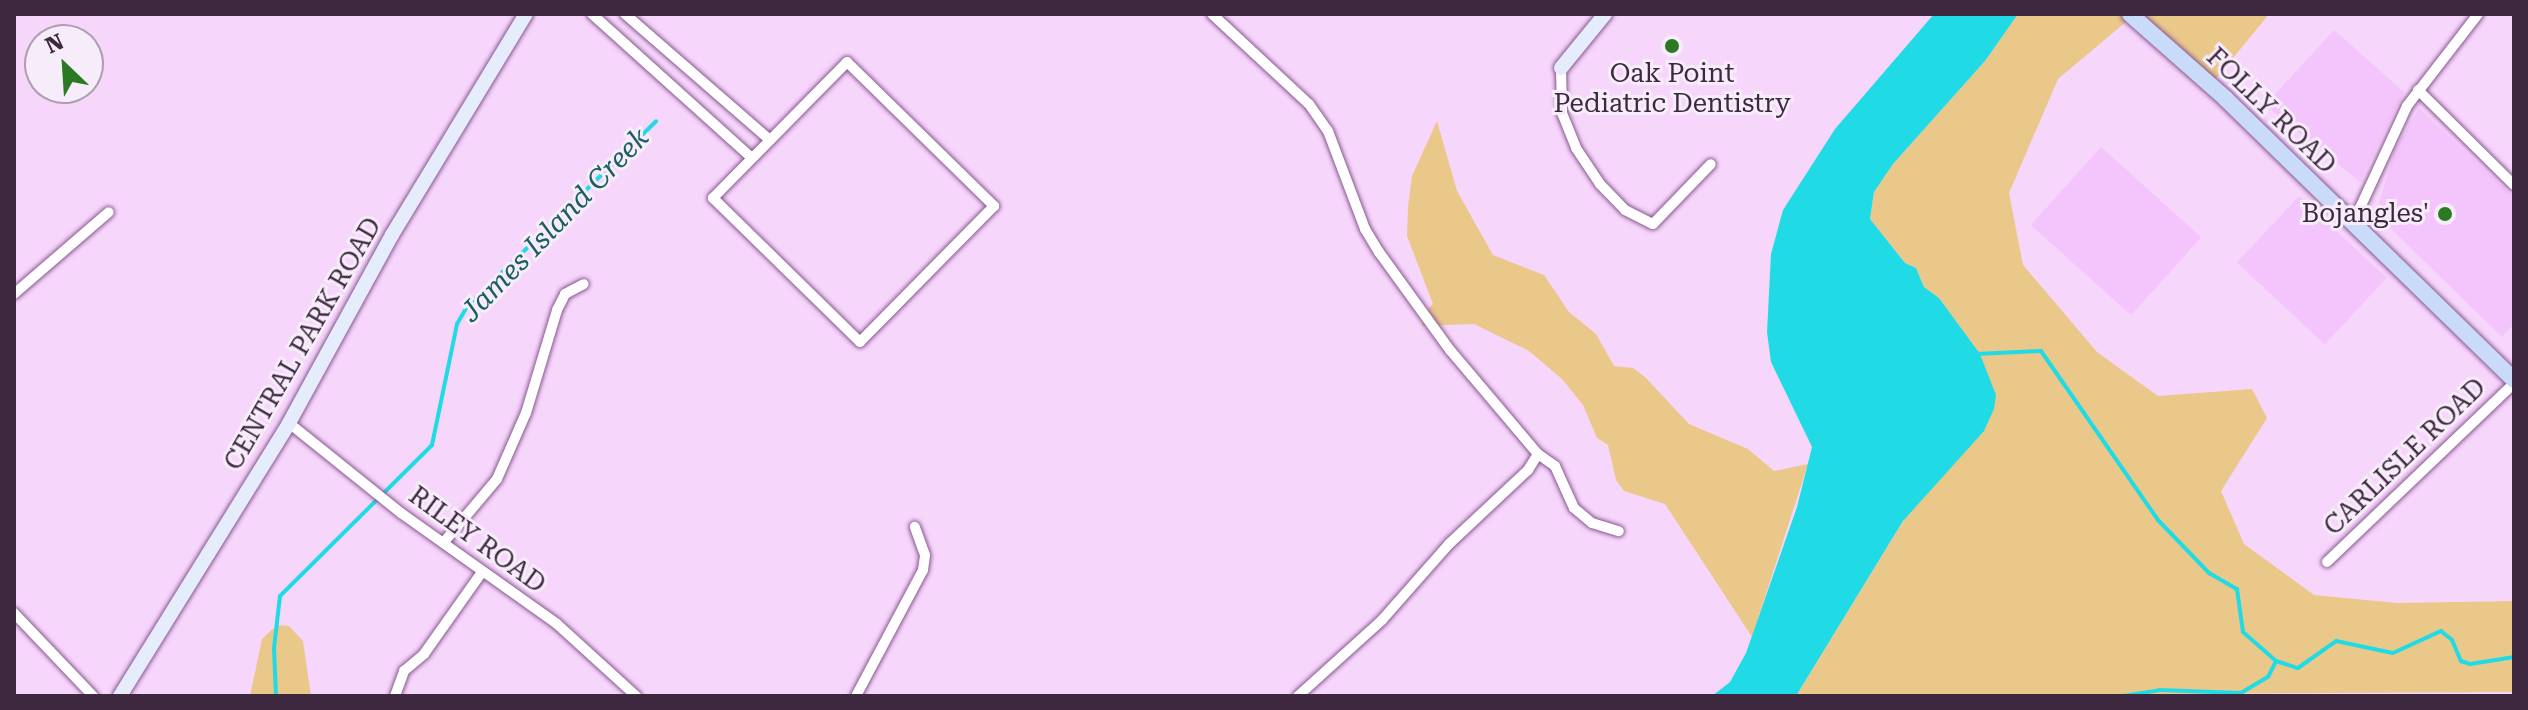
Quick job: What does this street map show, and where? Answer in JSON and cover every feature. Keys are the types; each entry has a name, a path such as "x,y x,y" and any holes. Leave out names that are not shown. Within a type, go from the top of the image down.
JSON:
{"main road":[{"name":"FOLLY ROAD","path":"2130,14 2353,223 2514,382"}],"street":[{"name":"CENTRAL PARK ROAD","path":"120,696 289,423 392,235 526,14"},
{"path":"592,14 752,158"},
{"path":"625,14 770,140"},
{"path":"1212,14 1309,104 1328,131 1365,229 1379,252 1450,350 1538,454 1555,466 1574,508 1592,523 1619,531"},
{"path":"1605,14 1561,68 1562,113 1576,148 1625,210 1653,224 1711,164"},
{"path":"2353,223 2418,90 2478,14"},
{"path":"847,62 994,206 860,342 713,198 752,158 847,62"},
{"path":"2418,90 2514,185"},
{"path":"14,294 109,212"},
{"path":"444,542 497,479 526,413 557,310 565,294 584,284"},
{"name":"CARLISLE ROAD","path":"2327,562 2514,382"},
{"name":"RILEY ROAD","path":"289,423 482,572 557,624 636,696"},
{"path":"1298,696 1382,620 1449,544 1528,470 1538,454"},
{"path":"856,696 923,570 925,555 915,527"},
{"path":"395,696 404,671 424,654 482,572"},
{"path":"14,613 93,696"}],"shaded area":[{"path":"1934,14 2018,14 1985,61 1893,164 1874,192 1870,219 1905,263 1916,268 1924,287 1939,298 1980,354 1996,395 1994,409 1984,431 1903,521 1796,696 1712,696 1730,682 1746,653 1797,507 1812,447 1771,362 1767,332 1771,254 1783,210 1835,129"},
{"path":"2018,14 2269,14 2211,85 2133,16 2058,79 2009,193 2023,265 2097,352 2158,396 2252,389 2267,418 2221,491 2244,544 2314,595 2397,603 2514,601 2514,692 1796,696 1905,518 1996,395 1939,298 1924,287 1916,268 1905,263 1870,219 1874,192 1893,164 1985,61"},
{"path":"2334,30 2404,92 2360,182 2265,105"},
{"path":"2419,108 2514,197 2514,324 2502,337 2376,214 2395,149"},
{"path":"1437,121 1457,191 1493,255 1544,275 1569,312 1596,334 1614,366 1633,368 1645,377 1689,424 1748,449 1774,471 1808,464 1752,637 1665,504 1624,491 1616,480 1608,445 1597,438 1583,405 1562,379 1529,351 1474,324 1422,326 1423,314 1433,304 1407,236 1408,207 1412,176"},
{"path":"2101,147 2201,237 2131,315 2031,225"},
{"path":"2299,196 2387,278 2325,344 2237,263"},
{"path":"277,625 289,626 303,641 311,696 250,696 262,639"}],"waterway":[{"name":"James Island Creek","path":"276,696 274,648 280,596 432,445 457,324 467,307 656,121"},
{"path":"1976,354 2041,351 2158,520 2209,573 2237,589 2243,632 2276,661 2298,668 2336,641 2393,653 2441,631 2452,640 2461,661 2470,664 2514,657"},
{"path":"2123,696 2159,690 2241,693 2268,677 2276,661"}],"place":[{"name":"Oak Point Pediatric Dentistry","path":"1672,46"},
{"name":"Bojangles'","path":"2445,214"}]}
